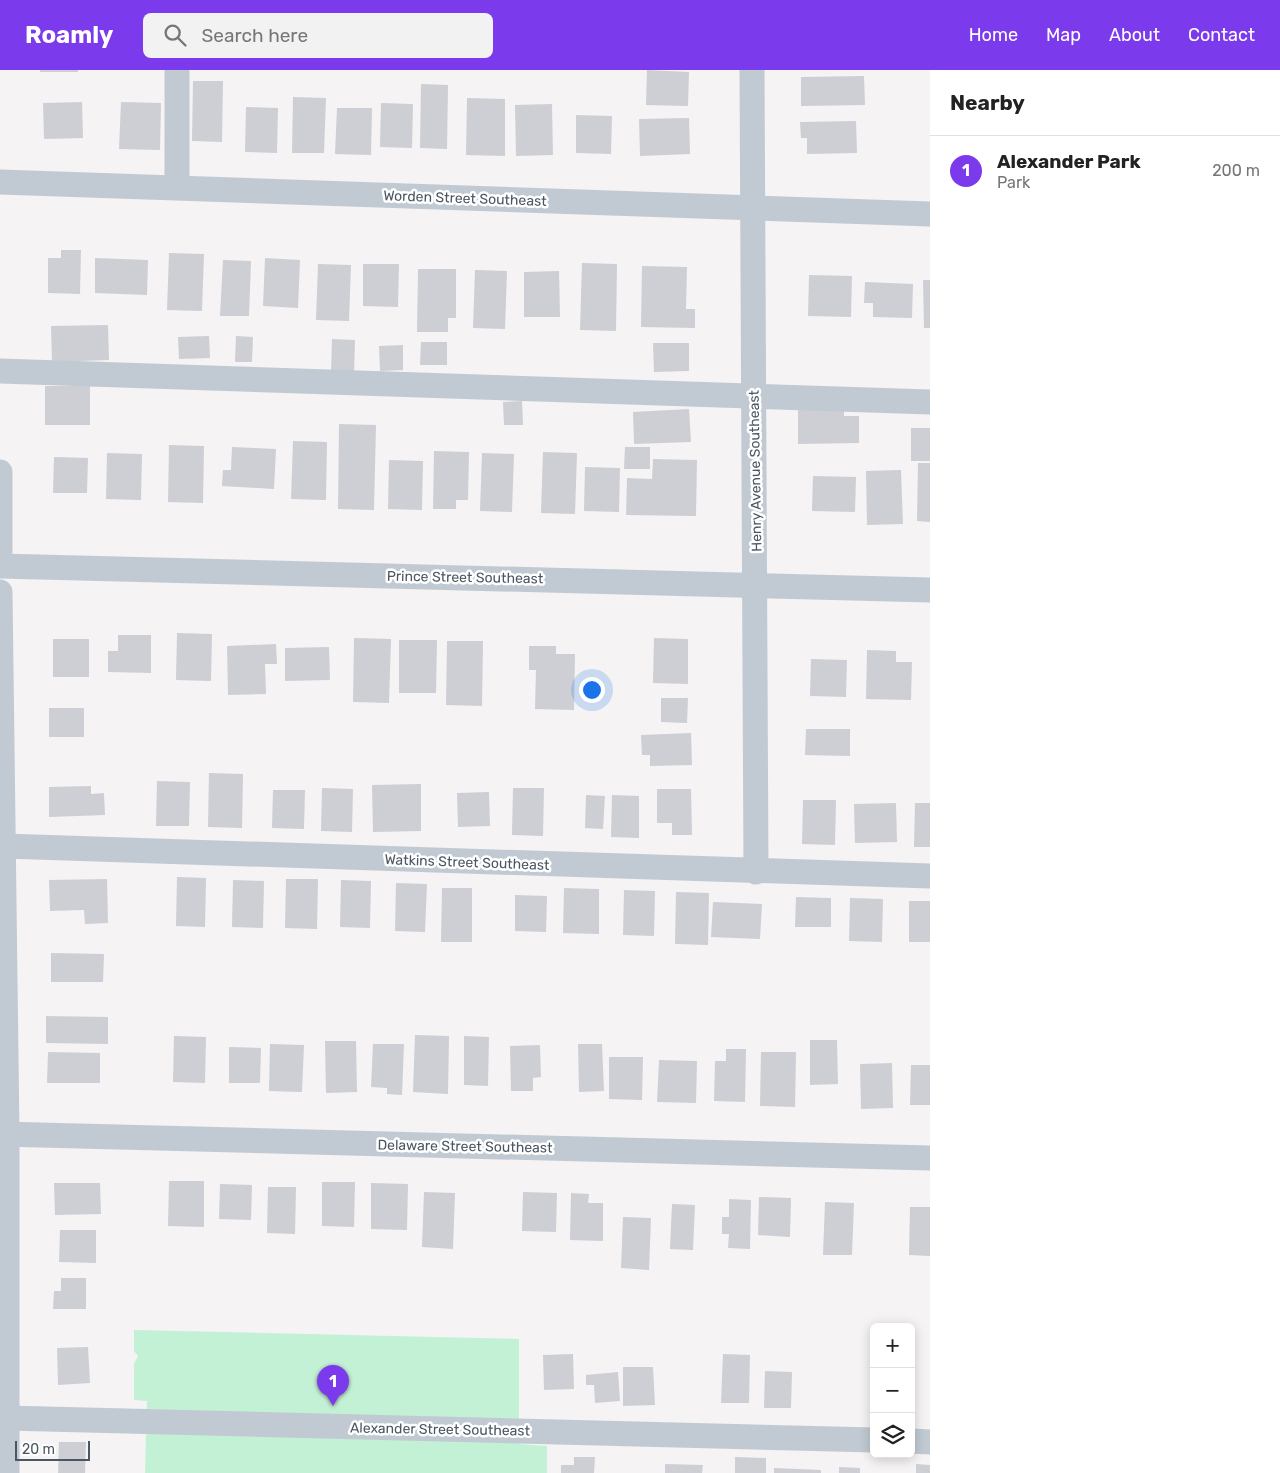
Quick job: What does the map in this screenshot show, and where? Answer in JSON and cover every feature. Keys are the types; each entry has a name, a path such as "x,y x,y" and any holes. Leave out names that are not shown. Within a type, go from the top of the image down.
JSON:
{"street":[{"path":"177,70 177,187"},
{"name":"Henry Avenue Southeast","path":"752,70 756,872"},
{"name":"Worden Street Southeast","path":"0,182 930,214"},
{"path":"0,370 930,402"},
{"path":"0,472 0,536"},
{"name":"Prince Street Southeast","path":"0,566 756,584 930,590"},
{"path":"0,592 4,846 3,1320 7,1473"},
{"name":"Watkins Street Southeast","path":"4,846 756,872 930,876"},
{"name":"Delaware Street Southeast","path":"4,1135 930,1158"},
{"name":"Alexander Street Southeast","path":"6,1418 870,1440"},
{"path":"915,1441 930,1442"}],"green space":[{"path":"134,1330 519,1339 519,1444 547,1446 547,1473 145,1473 147,1401 134,1400 134,1364 138,1356 134,1351"}],"building":[{"path":"40,70 78,70 78,72 40,72"},
{"path":"647,70 689,72 688,106 646,105"},
{"path":"864,76 865,105 801,106 801,77"},
{"path":"193,81 223,81 222,142 192,141"},
{"path":"421,84 448,85 447,149 420,148"},
{"path":"293,97 326,98 324,153 292,153"},
{"path":"467,98 505,99 505,156 466,155"},
{"path":"82,102 83,138 44,139 43,103"},
{"path":"121,102 161,103 160,150 119,149"},
{"path":"381,103 413,104 412,148 380,147"},
{"path":"552,104 553,155 516,156 515,105"},
{"path":"246,107 278,108 277,153 245,152"},
{"path":"337,108 372,108 371,155 335,154"},
{"path":"576,115 612,116 611,154 576,153"},
{"path":"689,118 690,154 640,156 639,119"},
{"path":"856,121 857,153 807,154 807,138 801,138 800,122"},
{"path":"61,250 81,250 80,294 48,293 48,258 61,258"},
{"path":"169,253 204,254 202,311 167,310"},
{"path":"95,258 148,260 147,295 95,293"},
{"path":"265,258 300,260 298,308 263,306"},
{"path":"223,260 251,261 249,316 220,316"},
{"path":"582,263 617,264 616,331 580,330"},
{"path":"318,264 351,265 349,321 316,320"},
{"path":"363,264 399,264 398,307 363,306"},
{"path":"642,266 687,267 686,309 695,309 695,328 641,327"},
{"path":"418,269 456,269 456,318 448,318 448,332 417,332"},
{"path":"475,270 507,271 505,329 473,328"},
{"path":"559,271 560,317 524,317 524,272"},
{"path":"809,275 852,276 851,317 808,316"},
{"path":"923,280 930,280 930,328 924,328"},
{"path":"865,282 913,284 912,318 873,317 873,303 864,303"},
{"path":"108,325 109,360 52,362 51,326"},
{"path":"209,336 210,358 179,359 178,337"},
{"path":"236,336 253,337 252,362 235,362"},
{"path":"332,339 355,340 354,374 331,373"},
{"path":"421,342 447,342 447,365 420,365"},
{"path":"653,343 689,343 689,371 654,372"},
{"path":"403,345 403,370 380,371 379,346"},
{"path":"45,386 90,386 90,425 45,425"},
{"path":"522,401 523,425 504,425 503,402"},
{"path":"689,409 691,442 634,444 633,412"},
{"path":"844,409 844,416 859,416 859,443 798,444 798,410"},
{"path":"339,424 376,425 374,510 338,509"},
{"path":"911,428 930,428 930,461 911,461"},
{"path":"293,441 327,442 326,500 291,499"},
{"path":"169,445 204,446 203,503 168,502"},
{"path":"232,447 276,449 274,489 222,486 223,470 231,470"},
{"path":"625,447 650,447 650,469 624,469"},
{"path":"434,451 469,452 468,500 456,500 456,509 433,509"},
{"path":"543,452 577,453 575,514 541,513"},
{"path":"107,453 142,454 141,500 106,499"},
{"path":"482,453 514,454 512,512 480,511"},
{"path":"54,457 88,458 87,493 53,493"},
{"path":"653,459 697,460 696,516 626,515 627,478 652,479"},
{"path":"389,460 423,461 422,510 388,509"},
{"path":"918,463 930,463 930,522 917,521"},
{"path":"585,467 620,468 619,512 584,511"},
{"path":"901,470 903,524 867,525 866,471"},
{"path":"813,476 856,477 855,512 812,511"},
{"path":"177,633 212,634 211,681 176,680"},
{"path":"118,635 151,635 151,673 108,672 108,651 118,651"},
{"path":"354,638 391,639 389,703 353,702"},
{"path":"654,638 688,639 688,684 653,683"},
{"path":"53,639 89,639 89,677 53,677"},
{"path":"399,640 437,640 436,693 399,693"},
{"path":"447,641 483,641 482,706 446,705"},
{"path":"276,644 277,664 265,664 266,694 228,695 227,646"},
{"path":"529,646 556,646 556,654 575,654 574,710 535,709 536,670 529,670"},
{"path":"329,647 330,680 285,681 285,648"},
{"path":"867,650 896,651 896,662 912,662 911,700 866,699"},
{"path":"811,659 847,660 846,697 810,696"},
{"path":"661,698 688,698 687,723 661,722"},
{"path":"49,708 84,708 84,737 49,737"},
{"path":"806,729 850,729 850,756 805,755"},
{"path":"691,733 692,765 650,766 650,755 642,755 641,735"},
{"path":"209,773 243,774 242,828 208,827"},
{"path":"157,781 190,782 189,826 156,826"},
{"path":"421,784 421,831 373,832 372,785"},
{"path":"91,786 91,794 104,793 105,815 49,817 49,787"},
{"path":"322,788 353,789 352,832 321,831"},
{"path":"513,788 544,788 543,836 512,835"},
{"path":"657,789 691,789 692,835 672,835 672,823 657,823"},
{"path":"273,790 305,790 304,829 272,828"},
{"path":"489,792 490,826 458,827 457,793"},
{"path":"586,795 605,796 603,829 585,828"},
{"path":"612,795 639,796 639,838 611,837"},
{"path":"803,800 836,800 835,845 802,844"},
{"path":"896,803 897,842 855,843 854,804"},
{"path":"915,803 930,803 930,847 914,847"},
{"path":"177,877 206,878 205,927 176,926"},
{"path":"107,879 108,923 85,924 84,910 50,911 49,880"},
{"path":"286,879 318,879 317,929 285,928"},
{"path":"233,880 264,881 263,928 232,927"},
{"path":"341,880 371,881 370,928 340,927"},
{"path":"396,883 427,884 425,932 395,931"},
{"path":"442,888 472,888 472,942 441,942"},
{"path":"564,888 599,889 599,934 563,933"},
{"path":"624,890 655,891 654,936 623,935"},
{"path":"676,892 709,893 708,945 675,944"},
{"path":"515,895 547,896 546,932 515,931"},
{"path":"796,897 831,898 831,927 795,927"},
{"path":"850,898 883,899 882,942 849,941"},
{"path":"909,901 930,901 930,942 909,942"},
{"path":"713,902 762,904 760,939 711,937"},
{"path":"51,953 104,954 103,982 51,982"},
{"path":"46,1016 108,1017 108,1044 46,1043"},
{"path":"415,1035 449,1036 448,1094 413,1092"},
{"path":"174,1036 206,1037 205,1083 173,1082"},
{"path":"464,1036 489,1037 488,1086 464,1085"},
{"path":"810,1040 837,1040 838,1084 810,1085"},
{"path":"325,1041 356,1041 357,1092 326,1093"},
{"path":"270,1044 304,1045 302,1092 269,1091"},
{"path":"373,1044 404,1044 402,1095 387,1094 387,1088 371,1087"},
{"path":"578,1044 602,1044 604,1091 579,1092"},
{"path":"540,1045 541,1077 533,1078 533,1091 511,1091 510,1046"},
{"path":"229,1047 261,1048 260,1083 229,1083"},
{"path":"726,1049 746,1049 745,1102 714,1101 715,1061 726,1061"},
{"path":"48,1052 100,1053 100,1083 47,1083"},
{"path":"761,1052 796,1052 795,1107 760,1106"},
{"path":"609,1057 643,1057 642,1100 609,1099"},
{"path":"659,1060 697,1061 696,1103 657,1102"},
{"path":"892,1063 893,1108 861,1109 860,1064"},
{"path":"911,1065 930,1065 930,1105 910,1105"},
{"path":"169,1181 204,1181 204,1227 168,1226"},
{"path":"322,1182 355,1182 354,1227 322,1226"},
{"path":"54,1183 100,1183 101,1214 55,1215"},
{"path":"371,1183 408,1184 407,1230 371,1229"},
{"path":"220,1184 252,1185 251,1220 219,1219"},
{"path":"268,1187 296,1187 295,1234 267,1233"},
{"path":"424,1192 455,1193 453,1249 422,1247"},
{"path":"523,1192 557,1193 556,1232 522,1231"},
{"path":"571,1193 589,1194 588,1203 603,1203 603,1241 570,1240"},
{"path":"759,1197 791,1198 790,1237 758,1235"},
{"path":"729,1199 751,1200 750,1249 728,1248 729,1234 722,1234 722,1217 729,1217"},
{"path":"825,1202 854,1203 852,1255 823,1255"},
{"path":"672,1204 695,1205 693,1250 670,1249"},
{"path":"910,1207 930,1207 930,1256 909,1255"},
{"path":"623,1217 651,1218 649,1270 621,1268"},
{"path":"60,1230 96,1230 96,1263 59,1262"},
{"path":"61,1278 86,1278 86,1309 53,1309 54,1291 61,1291"},
{"path":"88,1347 90,1383 58,1385 57,1348"},
{"path":"573,1354 574,1389 544,1390 543,1355"},
{"path":"723,1354 750,1355 749,1403 721,1403"},
{"path":"623,1367 653,1367 655,1405 623,1406"},
{"path":"765,1371 792,1372 791,1408 764,1408"},
{"path":"618,1372 620,1401 595,1403 594,1385 586,1385 586,1375"},
{"path":"59,1442 86,1442 85,1473 58,1473"},
{"path":"574,1457 595,1457 594,1473 561,1473 561,1465 574,1465"},
{"path":"735,1457 766,1458 766,1473 735,1473"},
{"path":"665,1464 703,1465 702,1473 665,1473"},
{"path":"916,1464 930,1465 930,1473 916,1473"},
{"path":"839,1467 860,1468 860,1473 839,1473"},
{"path":"774,1468 821,1470 821,1473 774,1473"}],"place":[{"name":"Alexander Park","path":"333,1406"}]}
